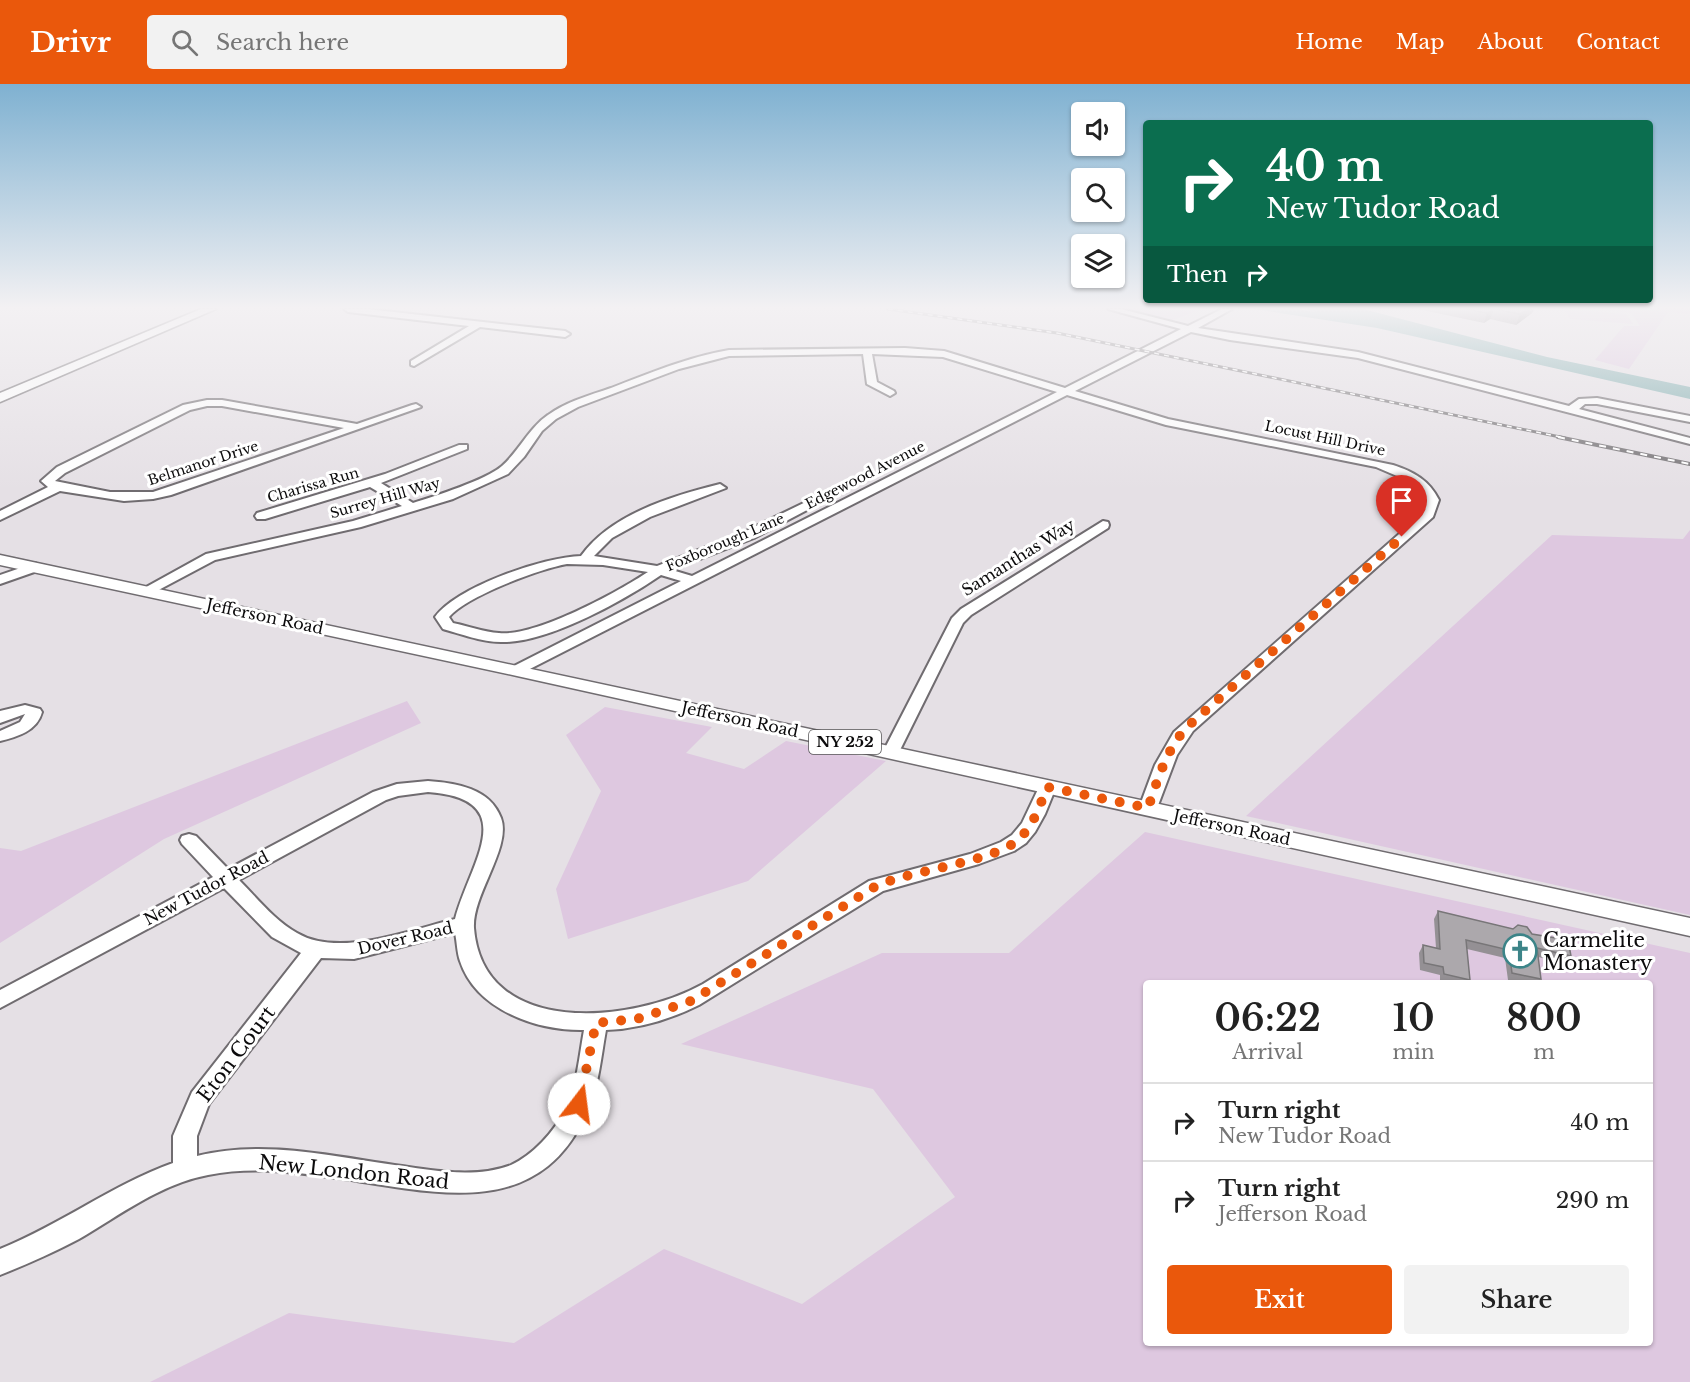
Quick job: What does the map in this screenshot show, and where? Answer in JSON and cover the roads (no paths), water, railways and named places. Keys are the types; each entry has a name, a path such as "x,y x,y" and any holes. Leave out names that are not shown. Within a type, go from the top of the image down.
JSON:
{"main road":[{"path":"2,396 65,370"},
{"name":"Jefferson Road","path":"0,560 517,670 1690,927"}],"street":[{"name":"Surrey Hill Way","path":"146,591 211,556 356,524 413,508 504,471 520,455 538,429 559,413 669,370"},
{"path":"870,370 872,384 890,393"},
{"name":"Surrey Hill Way","path":"995,370 1064,391"},
{"name":"Edgewood Avenue","path":"517,670 1105,370"},
{"path":"1414,370 1690,441"},
{"name":"Locust Hill Drive","path":"1064,391 1166,422 1386,466 1419,482 1427,489 1433,500 1429,514 1180,735 1167,757 1148,808"},
{"path":"1572,409 1578,403 1590,400 1690,419"},
{"path":"58,487 48,483 52,475 195,405 222,403 357,427"},
{"name":"Belmanor Drive","path":"58,487 118,498 152,496 416,407"},
{"name":"Charissa Run","path":"261,516 372,483 418,467 463,447"},
{"name":"Charissa Run","path":"372,483 413,508"},
{"path":"0,516 58,487"},
{"path":"585,559 593,546 615,529 700,492 720,488"},
{"name":"Foxborough Lane","path":"660,570 748,535 820,500"},
{"name":"Samanthas Way","path":"891,752 957,621 966,612 1103,525"},
{"path":"585,559 660,570 633,588 536,634 499,638 445,624 442,617 453,604 539,567 566,560 585,559"},
{"path":"0,580 35,567"},
{"name":"Foxborough Lane","path":"660,570 691,580"},
{"path":"0,718 17,710 28,709 34,712 31,721 0,736"},
{"name":"New Tudor Road","path":"0,1000 372,800 397,790 415,787"},
{"name":"Dover Road","path":"189,840 284,937 298,945 315,950 354,951 463,924 494,836 495,825 492,814 475,797 462,792 433,787 415,787"},
{"path":"463,924 466,948 472,966 492,993 521,1010 550,1018 596,1023 637,1019 691,1001 876,886 1008,847 1029,828 1047,787"},
{"name":"Eton Court","path":"185,1169 185,1136 200,1100 315,950"},
{"name":"New London Road","path":"0,1262 51,1241 126,1197 185,1169 218,1162 247,1160 290,1162 433,1182 464,1183 510,1176 544,1155 572,1120 584,1089 596,1023"}],"water":[{"path":"1560,370 1607,370 1690,387 1690,399"}],"railway":[{"path":"1234,370 1565,438"},
{"path":"1558,437 1690,464"}],"place":[{"name":"Carmelite Monastery","path":"1520,951"}]}
